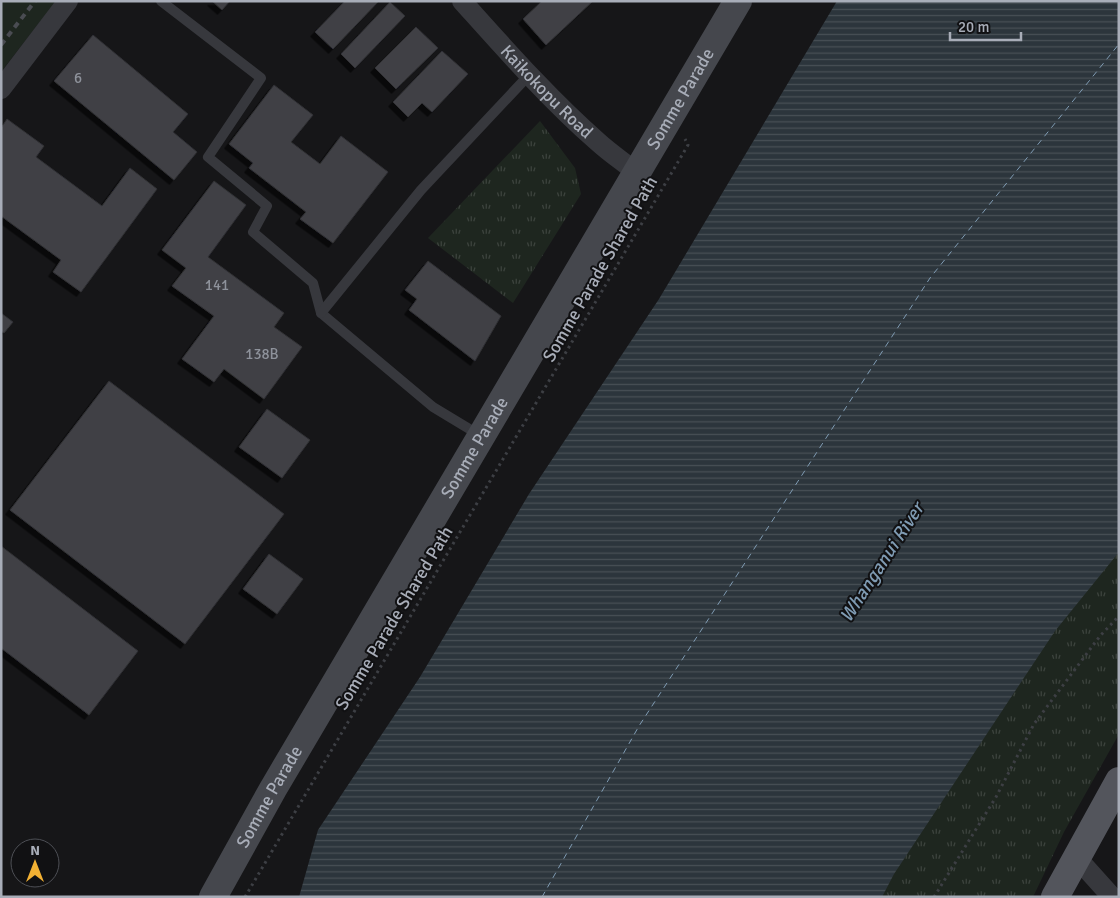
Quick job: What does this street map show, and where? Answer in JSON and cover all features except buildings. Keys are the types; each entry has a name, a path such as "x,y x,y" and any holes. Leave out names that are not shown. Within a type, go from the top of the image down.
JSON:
{"main road":[{"name":"Somme Parade","path":"213,897 278,780 738,1"},
{"path":"1055,897 1119,781"}],"street":[{"path":"1,89 68,1"},
{"name":"Kaikokopu Road","path":"462,1 529,75 600,144 637,173"},
{"path":"1077,858 1112,897"}],"lane":[{"path":"162,1 260,78 208,157 267,206 253,232 313,283 321,313 433,407 482,437"},
{"path":"321,313 421,190 529,75"}],"path":[{"name":"Somme Parade Shared Path","path":"245,897 688,145"},
{"path":"934,897 996,797 1034,724 1100,636 1119,616"}],"green space":[{"path":"1,1 56,1 1,72"},
{"path":"540,121 575,168 581,194 513,303 428,238"},
{"path":"1119,521 1119,734 1064,832 1033,897 874,897"}],"water":[{"name":"Whanganui River","path":"837,1 1119,1 1119,552 1055,631 894,874 882,897 299,897 318,830 420,677 529,494 659,299"}],"ferry route":[{"path":"542,897 639,726 930,278 1119,44"}],"railway":[{"path":"1,45 35,1"}]}
